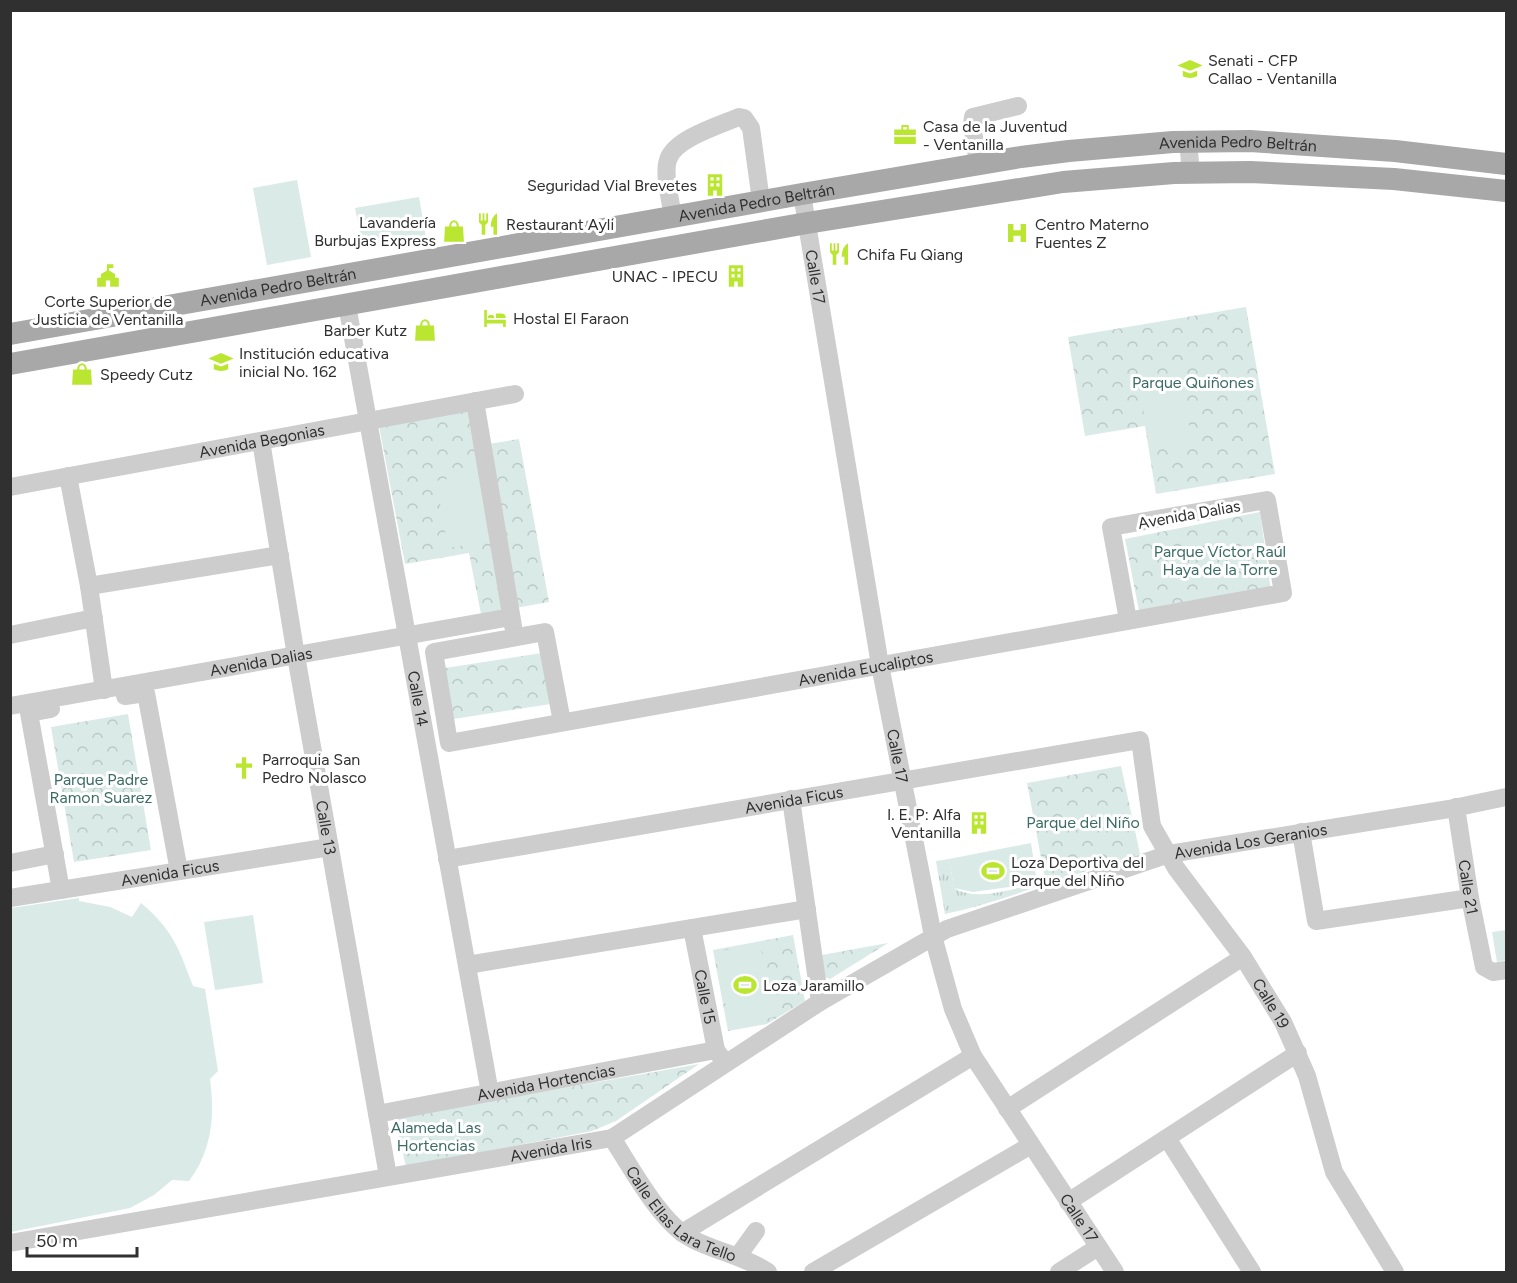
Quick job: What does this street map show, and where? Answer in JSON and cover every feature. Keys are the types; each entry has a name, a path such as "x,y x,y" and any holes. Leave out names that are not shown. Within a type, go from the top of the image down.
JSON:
{"main road":[{"name":"Avenida Pedro Beltrán","path":"10,334 761,201 1069,151 1188,141 1250,141 1343,147 1506,164"},
{"name":"Avenida Pedro Beltrán","path":"10,364 807,223 1063,182 1191,173 1250,172 1394,179 1506,191"},
{"path":"158,307 163,337"}],"street":[{"path":"978,164 973,117 1018,106"},
{"path":"673,217 666,170 668,159 673,151 689,138 739,117 744,118 751,128 761,201"},
{"path":"1188,141 1191,173"},
{"name":"Calle 17","path":"802,194 880,665 933,936 953,1009 973,1056 1115,1272"},
{"name":"Calle 14","path":"347,305 490,1093"},
{"name":"Avenida Begonias","path":"10,487 515,394"},
{"path":"475,401 515,637 546,632 561,722"},
{"name":"Calle 13","path":"261,441 296,656 388,1176"},
{"path":"68,476 89,586 104,690"},
{"name":"Avenida Dalias","path":"1128,620 1112,527 1267,500 1283,592"},
{"path":"89,586 280,555"},
{"name":"Avenida Eucaliptos","path":"449,743 1283,592"},
{"name":"Avenida Dalias","path":"10,706 511,617"},
{"path":"10,636 94,618"},
{"name":"Calle 14","path":"449,743 434,652 515,637"},
{"path":"61,890 29,713 146,693 179,871"},
{"name":"Avenida Ficus","path":"447,859 1140,740"},
{"name":"Calle 19","path":"1140,740 1152,826 1176,868 1243,957 1283,1022 1298,1053 1313,1097 1334,1172 1395,1272"},
{"name":"Avenida Los Geranios","path":"933,936 947,929 1169,854 1506,797"},
{"path":"791,800 820,1002"},
{"name":"Calle 21","path":"1456,807 1470,898 1484,967 1493,972 1506,970"},
{"path":"1301,832 1316,921 1470,898"},
{"name":"Avenida Ficus","path":"10,898 330,847"},
{"path":"10,863 55,854"},
{"path":"467,965 807,909"},
{"name":"Calle 15","path":"692,928 721,1057"},
{"name":"Avenida Iris","path":"10,1243 612,1138 721,1057 933,936"},
{"path":"1007,1109 1243,957"},
{"path":"1068,1202 1298,1053"},
{"path":"682,1233 973,1056"},
{"name":"Avenida Hortencias","path":"377,1114 490,1093 721,1057"},
{"name":"Calle Ellas Lara Tello","path":"612,1138 656,1204 682,1233 693,1240 738,1256 768,1272"},
{"path":"1167,1138 1251,1272"},
{"path":"813,1272 1031,1145"},
{"path":"738,1256 756,1231"},
{"path":"1059,1272 1098,1248"}],"green space":[{"path":"297,180 311,257 267,265 253,188"},
{"path":"419,197 426,237 363,248 355,208"},
{"name":"Parque Quiñones","path":"1246,307 1275,474 1156,494 1145,426 1085,436 1068,337"},
{"path":"1181,378 1192,444 1150,451 1139,384"},
{"path":"470,409 477,446 519,439 549,602 481,614 469,553 405,564 379,426"},
{"path":"481,473 493,540 448,548 436,481"},
{"name":"Parque Víctor Raúl Haya de la Torre","path":"1260,512 1271,591 1140,616 1125,539"},
{"path":"542,653 551,704 453,719 445,668"},
{"name":"Parque Padre Ramon Suarez","path":"128,714 151,850 74,862 51,727"},
{"name":"Parque del Niño","path":"1121,766 1140,854 1046,884 1027,783"},
{"name":"Loza Deportiva del Parque del Niño","path":"1031,843 1037,883 973,892 954,888 949,859"},
{"path":"949,859 954,888 963,892 984,894 1037,883 1039,886 945,914 936,861"},
{"path":"79,898 79,901 110,907 132,917 141,903 168,931 193,986 205,989 218,1071 210,1079 212,1119 210,1132 203,1157 189,1181 172,1180 154,1195 130,1208 11,1232 11,908"},
{"path":"253,915 263,983 215,990 204,922"},
{"path":"1506,930 1506,960 1497,962 1492,932"},
{"path":"793,935 805,1001 767,1024 728,1031 713,950"},
{"name":"Loza Jaramillo","path":"760,943 774,1017 730,1026 715,952"},
{"path":"888,943 830,979 825,977 822,955"},
{"name":"Alameda Las Hortencias","path":"699,1064 616,1121 592,1131 406,1167 395,1118"}],"place":[{"name":"Senati - CFP Callao - Ventanilla","path":"1190,69"},
{"name":"Casa de la Juventud - Ventanilla","path":"905,135"},
{"name":"Seguridad Vial Brevetes","path":"715,185"},
{"name":"Restaurant Ayli","path":"488,224"},
{"name":"Lavandería Burbujas Express","path":"454,231"},
{"name":"Centro Materno Fuentes Z","path":"1017,233"},
{"name":"Chifa Fu Qiang","path":"839,254"},
{"name":"Corte Superior de Justicia de Ventanilla","path":"108,276"},
{"name":"UNAC - IPECU","path":"736,276"},
{"name":"Hostal El Faraon","path":"495,318"},
{"name":"Barber Kutz","path":"425,330"},
{"name":"Institución educativa inicial No. 162","path":"221,362"},
{"name":"Speedy Cutz","path":"82,374"},
{"name":"Parroquia San Pedro Nolasco","path":"244,768"},
{"name":"I. E. P: Alfa Ventanilla","path":"979,823"},
{"name":"Loza Deportiva del Parque del Niño","path":"993,871"},
{"name":"Loza Jaramillo","path":"745,985"}]}
